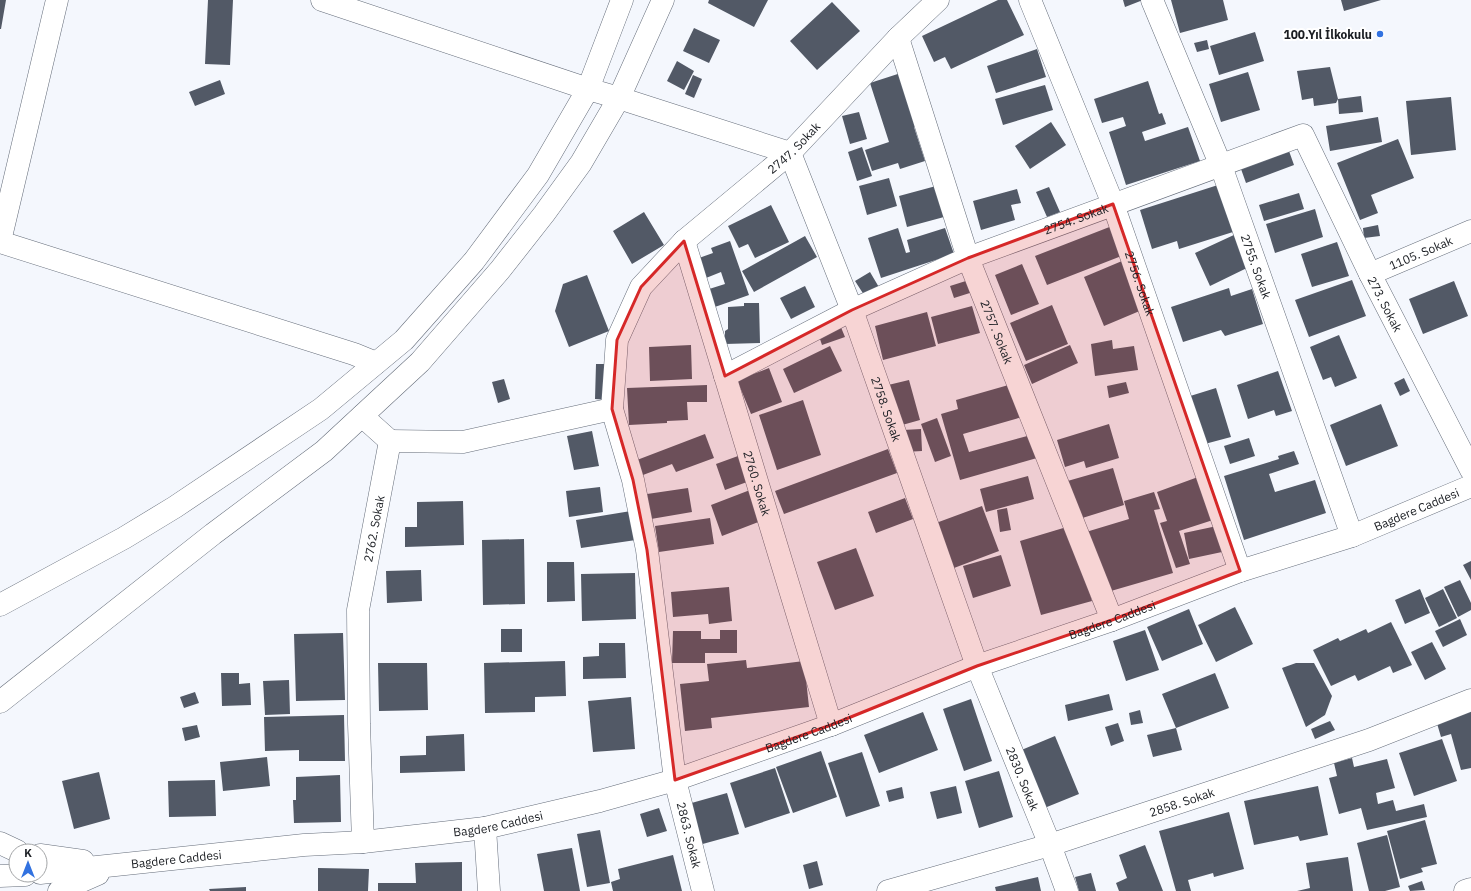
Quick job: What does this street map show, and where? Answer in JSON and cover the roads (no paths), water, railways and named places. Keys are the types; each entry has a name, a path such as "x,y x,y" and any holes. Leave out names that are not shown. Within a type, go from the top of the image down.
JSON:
{"street":[{"path":"57,0 0,241 354,354 376,363"},
{"path":"322,0 588,89 790,154"},
{"path":"0,605 124,538 175,507 321,409 404,340 474,261 538,175 588,89 622,0"},
{"path":"0,702 213,534 324,451 420,362 500,270 544,214 581,163 619,98 663,0"},
{"name":"2747. Sokak","path":"612,409 616,340 641,287 684,241 790,154 898,38 938,0"},
{"name":"2756. Sokak","path":"1030,0 1114,204 1240,570"},
{"name":"2755. Sokak","path":"1152,0 1222,166 1352,536"},
{"name":"2757. Sokak","path":"898,38 968,258 1112,620"},
{"name":"2754. Sokak","path":"726,376 852,310 968,258 1303,136"},
{"name":"273. Sokak","path":"1303,136 1370,274 1471,470"},
{"name":"2758. Sokak","path":"790,154 852,310 977,666"},
{"name":"1105. Sokak","path":"1370,274 1471,231"},
{"name":"2760. Sokak","path":"684,241 831,725"},
{"path":"362,416 390,441 463,442 612,409 633,480 647,550 675,780"},
{"name":"2762. Sokak","path":"363,842 359,724 358,610 390,441"},
{"name":"Bagdere Caddesi","path":"118,866 304,846 363,842 485,828 600,801 675,780 831,725 977,666 1112,620 1240,570 1352,536 1471,486"},
{"name":"2830. Sokak","path":"977,666 1050,845 1067,891"},
{"name":"2858. Sokak","path":"888,891 1050,845 1369,740 1471,700"},
{"name":"2863. Sokak","path":"675,780 703,891"},
{"path":"485,828 489,891"},
{"path":"48,856 118,866"},
{"path":"48,872 118,866"},
{"path":"59,891 118,866"},
{"path":"1465,891 1471,889"}],"place":[{"name":"100.Yıl İlkokulu","path":"1380,34"}]}
